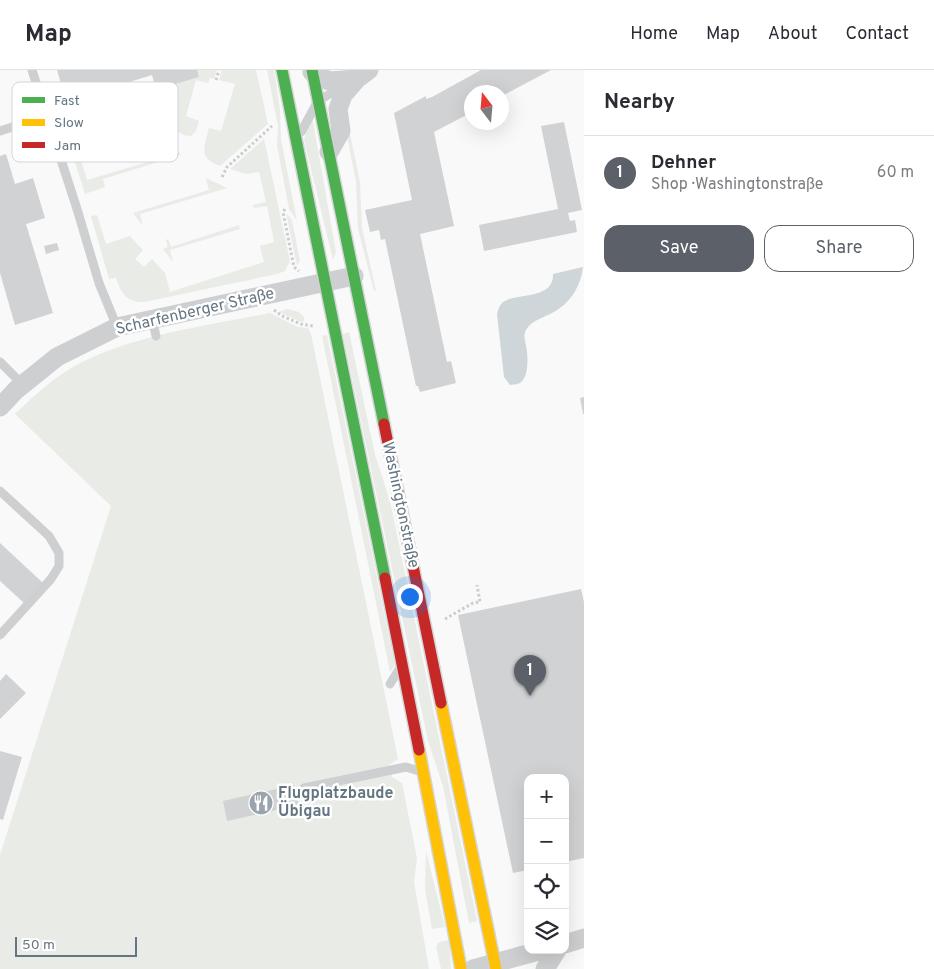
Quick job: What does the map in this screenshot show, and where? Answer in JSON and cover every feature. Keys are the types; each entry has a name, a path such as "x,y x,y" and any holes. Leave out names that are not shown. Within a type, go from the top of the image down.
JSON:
{"main road":[{"name":"Washingtonstraße","path":"282,70 403,665 461,969"},
{"name":"Washingtonstraße","path":"312,71 495,966"}],"street":[{"path":"312,71 329,81 337,81 363,74"},
{"path":"329,152 341,131 338,109 343,95 363,74"},
{"name":"Scharfenberger Straße","path":"0,406 57,357 117,327 154,328 258,297 354,276"},
{"path":"569,943 584,938"},
{"path":"473,969 495,966 530,954"},
{"path":"544,969 554,954"}],"lane":[{"path":"32,70 36,82"},
{"path":"296,141 318,101 363,74"},
{"path":"0,131 12,127"},
{"path":"62,162 98,283 117,327"},
{"path":"0,362 23,385"},
{"path":"0,491 49,536 59,553 59,566 51,579 0,634"},
{"path":"390,684 403,665"},
{"path":"304,788 406,767 423,772"}],"path":[{"path":"216,80 220,70"},
{"path":"222,177 227,167 273,125"},
{"path":"285,209 283,212 294,268 299,270"},
{"path":"258,297 282,316 301,324 313,326"},
{"path":"443,621 473,603 480,602 477,585"}],"shaded area":[{"path":"197,70 217,70 214,79 210,78 208,83 196,80 186,116 199,121 196,131 191,136 181,134 178,131 178,83 199,77"},
{"path":"222,70 256,70 268,124 220,166 208,159 204,146 209,128 221,131 235,84 219,80"},
{"path":"267,70 274,70 280,109 281,140 297,221 289,209 277,145 278,126"},
{"path":"312,116 336,252 333,260 304,140"},
{"path":"348,125 360,182 362,228 376,291 374,291 358,229 356,182 345,126"},
{"path":"264,139 290,261 285,271 144,302 133,301 125,296 116,278 109,279 91,216 97,215 106,244 130,236 143,250 135,259 144,267 152,259 165,273 170,292 264,262 260,246 274,242 267,206 254,208 253,205 266,202 259,172 246,174 230,169"},
{"path":"75,162 81,162 87,180 148,162 158,162 103,179 105,187 85,194"},
{"path":"206,178 227,188 140,214 143,226 133,213 209,190"},
{"path":"286,213 292,220 300,261 297,266"},
{"path":"239,225 240,229 170,250 173,262 163,249 168,247 166,240 168,239 171,247"},
{"path":"583,267 580,281 569,300 552,313 534,322 526,330 524,335 527,356 526,372 520,383 510,385 504,377 497,314 500,305 508,300 540,292 547,288 552,283 553,274"},
{"path":"287,309 299,312 304,317 304,321 301,322 279,312"},
{"path":"270,313 298,327 308,328 311,334 398,759 389,765 392,777 402,783 417,858 414,882 429,969 0,969 0,855 111,506 15,414 62,374 84,361 108,351 162,334"},
{"path":"349,332 375,455 390,501 477,921 469,923 443,786 428,741 343,334"},
{"path":"327,335 395,666 390,672 322,336"},
{"path":"426,851 445,927 432,929 425,889"},
{"path":"449,940 451,969 441,969 436,946 439,942"}],"building":[{"path":"57,70 197,70 199,77 178,83 154,82 152,75 129,82 60,82"},
{"path":"481,70 551,70 509,92 509,85 464,85 464,116 434,132 454,226 420,234 447,362 451,361 456,383 420,392 418,386 416,386 385,239 381,240 379,230 370,232 365,210 412,200 394,113 426,96 426,99"},
{"path":"564,122 582,210 568,213 570,221 575,220 577,232 484,251 479,225 558,209 541,126"},
{"path":"6,154 15,184 33,178 45,218 26,224 53,313 15,325 0,273 0,156"},
{"path":"57,243 59,250 46,254 44,246"},
{"path":"584,397 584,414 583,414 580,398"},
{"path":"0,543 43,583 24,603 0,581"},
{"path":"581,589 584,602 584,858 569,861 569,774 524,774 524,871 513,873 458,615"},
{"path":"6,674 26,693 0,719 0,681"},
{"path":"0,751 22,757 3,820 0,819"},
{"name":"Flugplatzbaude Übigau","path":"294,785 299,805 227,821 223,801"}],"traffic: fast":[{"path":"282,70 385,578"},
{"path":"312,70 384,424"}],"traffic: slow":[{"path":"441,703 496,969"},
{"path":"419,750 461,969"}],"traffic: jam":[{"path":"384,424 441,703"},
{"path":"385,578 419,750"}],"place":[{"name":"Dehner","path":"530,696"},
{"name":"Flugplatzbaude Übigau","path":"261,803"}]}
